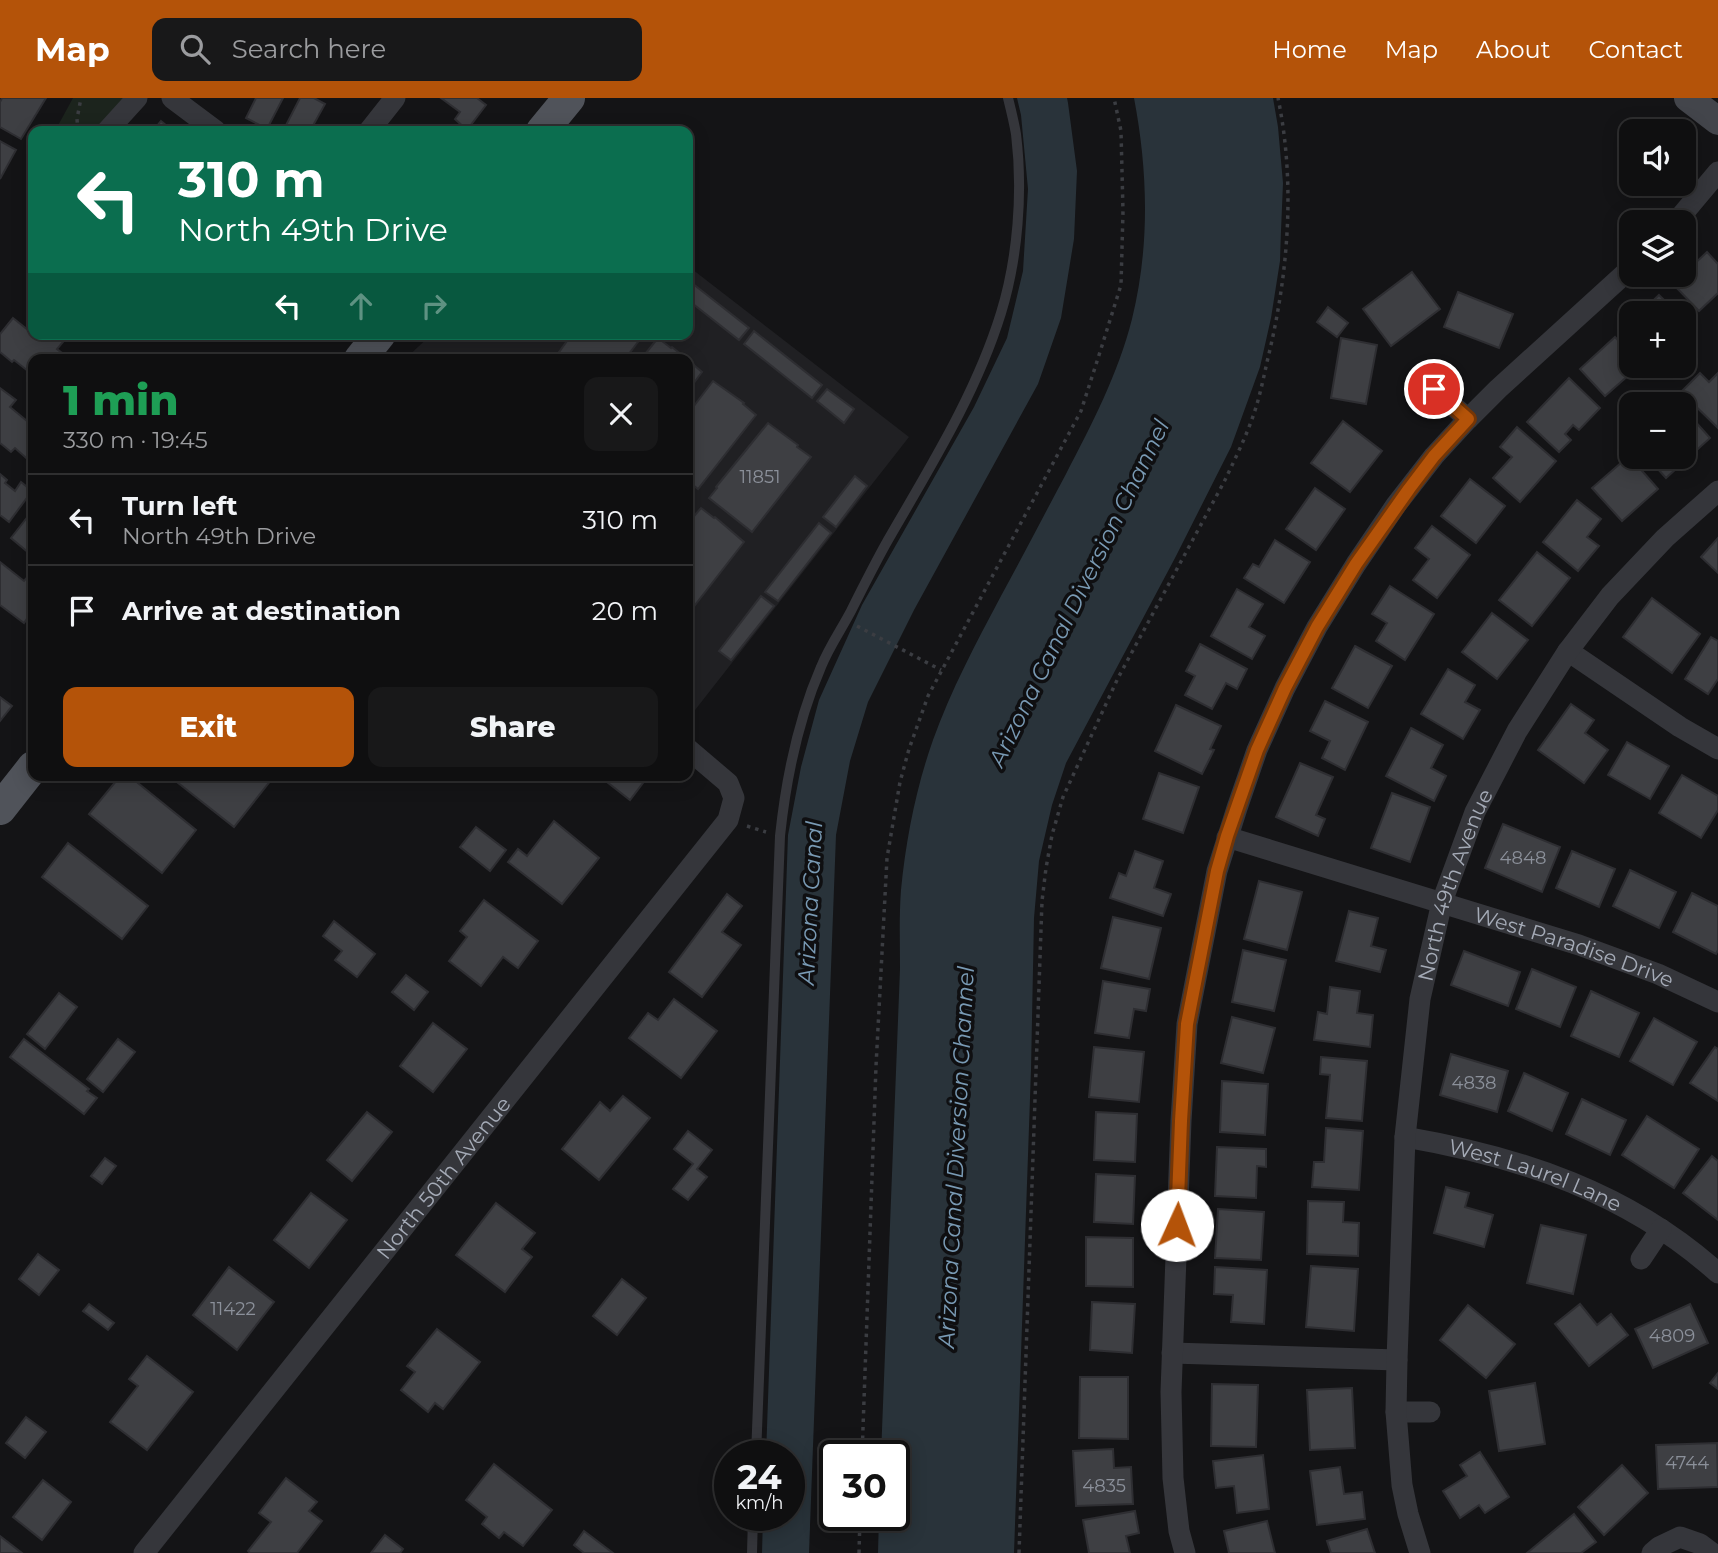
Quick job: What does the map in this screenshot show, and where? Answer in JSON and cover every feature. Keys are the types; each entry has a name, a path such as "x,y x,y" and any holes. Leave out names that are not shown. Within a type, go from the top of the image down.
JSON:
{"main road":[{"path":"546,126 569,98"},
{"path":"1688,98 1718,121"},
{"path":"364,354 375,340"},
{"path":"1,807 28,773"}],"street":[{"path":"112,126 137,98"},
{"path":"172,98 209,126"},
{"path":"376,126 396,98"},
{"path":"1686,210 1718,173"},
{"path":"1185,1553 1179,1531 1174,1478 1171,1392 1181,1121 1187,1024 1217,871 1227,836 1257,750 1285,688 1317,627 1396,505 1434,456 1468,419 1619,279"},
{"path":"1434,389 1468,419"},
{"name":"North 49th Avenue","path":"1420,1553 1402,1485 1396,1412 1397,1360 1405,1138 1420,999 1442,902 1475,812 1517,731 1568,651 1620,586 1665,538 1718,491"},
{"path":"1568,651 1680,727 1718,748"},
{"name":"North 50th Avenue","path":"144,1553 728,820 734,798 728,783 693,753"},
{"name":"West Paradise Drive","path":"1227,836 1590,949 1658,974 1718,1002"},
{"name":"West Laurel Lane","path":"1405,1138 1467,1149 1556,1175 1629,1209 1684,1245 1718,1272"},
{"path":"1642,1259 1661,1229"},
{"path":"1172,1353 1397,1360"},
{"path":"1396,1412 1430,1412"},
{"path":"1652,1553 1680,1537 1700,1544 1712,1553"}],"lane":[{"path":"757,1440 780,836 785,795 805,710 829,650 955,422 986,353 1001,311 1014,252 1019,191 1016,135 1008,98"},
{"path":"752,1553 753,1531"}],"path":[{"path":"78,126 81,98"},
{"path":"864,1440 876,1066 887,858 900,782 928,696 1080,411 1121,285 1121,131 1114,98"},
{"path":"1019,1553 1042,901 1046,868 1063,797 1076,768 1118,678 1224,482 1257,404 1274,335 1287,252 1287,175 1278,98"},
{"path":"846,620 941,670"},
{"path":"728,820 780,836"},
{"path":"859,1553 860,1531"}],"shaded area":[{"path":"73,98 137,98 112,126 58,126"},
{"path":"693,270 909,437 693,713 693,354 410,354 426,340 693,340"}],"water":[{"name":"Arizona Canal","path":"1017,98 1067,98 1077,171 1074,239 1061,318 1038,384 914,610 868,702 850,761 836,835 809,1553 762,1553 763,1531 805,1531 805,1440 767,1440 788,835 801,767 819,700 862,605 974,407 1007,338 1023,271 1028,189"},
{"name":"Arizona Canal Diversion Channel","path":"1134,98 1273,98 1283,183 1280,261 1271,318 1260,367 1231,447 1066,763 1052,805 1039,861 1034,918 1014,1553 878,1553 879,1531 910,1531 910,1440 882,1440 900,969 900,900 909,833 927,758 948,703 982,631 1095,417 1126,339 1138,292 1144,236 1144,181"}],"building":[{"path":"2,98 46,98 21,139 0,127"},
{"path":"256,98 283,98 269,126 261,126 246,118"},
{"path":"300,98 314,98 325,104 313,126 286,126"},
{"path":"441,98 477,98 486,105 470,126 463,126 455,119 460,112"},
{"path":"0,141 16,150 0,179"},
{"path":"1707,252 1718,264 1718,293 1699,311 1696,301 1689,301 1676,287 1696,287 1696,262"},
{"path":"1412,272 1440,309 1391,346 1363,309"},
{"path":"693,284 749,328 739,340 693,304"},
{"path":"1458,292 1513,314 1499,348 1444,327"},
{"path":"1659,295 1665,301 1653,301"},
{"path":"1328,307 1348,323 1337,337 1317,322"},
{"path":"13,318 28,330 28,340 60,340 63,342 57,349 64,354 28,354 28,371 0,352 0,334"},
{"path":"754,331 822,385 812,398 744,344"},
{"path":"1615,337 1619,341 1619,378 1625,378 1605,396 1580,369"},
{"path":"1341,338 1377,345 1366,404 1331,398"},
{"path":"568,340 639,340 629,354 558,354"},
{"path":"656,340 661,340 681,354 645,354"},
{"path":"693,364 702,372 693,384"},
{"path":"1700,373 1709,382 1718,373 1718,428 1696,407 1696,392 1681,392"},
{"path":"1569,378 1600,408 1579,430 1573,425 1565,434 1571,440 1559,452 1527,422"},
{"path":"713,381 756,415 698,489 693,485 693,407"},
{"path":"0,388 16,400 10,407 28,422 28,460 15,448 11,452 0,443"},
{"path":"827,389 854,409 844,423 817,401"},
{"path":"1343,421 1382,451 1350,492 1311,463"},
{"path":"1696,422 1710,438 1696,451"},
{"path":"768,423 811,457 752,532 709,498"},
{"path":"1517,427 1556,461 1520,502 1493,478 1512,457 1500,447"},
{"path":"1619,465 1619,469 1640,469 1658,489 1622,521 1592,488"},
{"path":"1658,469 1676,469 1666,478"},
{"path":"0,474 7,480 5,483 15,491 21,482 28,488 28,496 9,522 0,515"},
{"path":"855,476 867,486 836,527 823,517"},
{"path":"1470,479 1505,506 1476,543 1441,516"},
{"path":"1315,488 1345,509 1316,550 1286,529"},
{"path":"1577,500 1601,519 1587,537 1599,546 1578,571 1543,542"},
{"path":"701,508 744,542 693,608 693,517"},
{"path":"28,516 28,552 11,538"},
{"path":"819,523 831,533 778,601 765,592"},
{"path":"1432,526 1470,555 1437,598 1413,580 1429,559 1415,548"},
{"path":"1718,538 1718,573 1701,557"},
{"path":"1275,540 1310,562 1284,603 1244,578 1253,564 1259,567"},
{"path":"1537,552 1570,578 1532,626 1499,600"},
{"path":"0,562 24,581 28,576 28,617 24,623 0,605"},
{"path":"1390,586 1434,614 1405,660 1376,641 1387,623 1372,614"},
{"path":"1237,589 1263,604 1249,627 1265,636 1252,659 1211,636"},
{"path":"761,596 774,606 731,660 719,651"},
{"path":"1652,598 1700,634 1672,673 1623,637"},
{"path":"1492,613 1528,640 1497,679 1462,652"},
{"path":"1711,637 1718,641 1718,679 1708,694 1685,679"},
{"path":"1200,644 1247,669 1237,689 1226,683 1212,709 1185,695 1195,676 1186,671"},
{"path":"1355,646 1392,666 1368,708 1332,688"},
{"path":"1448,669 1475,685 1465,702 1480,710 1463,739 1421,714"},
{"path":"0,697 12,706 0,721"},
{"path":"1325,701 1368,722 1345,770 1322,758 1330,741 1310,731"},
{"path":"1571,704 1594,720 1585,733 1608,750 1584,783 1538,750"},
{"path":"1176,705 1221,726 1210,749 1214,750 1202,774 1155,751"},
{"path":"1411,728 1443,745 1431,768 1446,776 1434,801 1386,776"},
{"path":"1627,742 1669,766 1650,799 1608,775"},
{"path":"1300,763 1333,777 1316,815 1325,819 1318,836 1276,817"},
{"path":"1159,773 1199,787 1183,833 1143,819"},
{"path":"1682,775 1718,796 1718,810 1701,838 1659,813"},
{"path":"116,781 135,781 196,830 162,873 89,814"},
{"path":"176,781 270,781 234,827"},
{"path":"606,781 644,781 630,800"},
{"path":"1392,793 1430,807 1410,862 1371,848"},
{"path":"554,821 599,858 562,904 508,862 518,849 527,856"},
{"path":"1503,824 1560,847 1542,892 1485,868"},
{"path":"476,827 506,850 490,871 460,847"},
{"path":"68,843 148,906 122,939 42,877"},
{"path":"1135,851 1163,861 1154,888 1171,894 1163,916 1110,898 1119,873 1126,876"},
{"path":"1572,851 1615,869 1599,907 1556,888"},
{"path":"1630,870 1676,892 1659,928 1613,906"},
{"path":"1259,881 1302,892 1287,950 1244,939"},
{"path":"1692,893 1718,906 1716,954 1673,932"},
{"path":"727,894 742,906 722,932 741,945 702,997 669,972"},
{"path":"484,900 538,941 518,968 503,957 481,986 449,961 467,937 460,931"},
{"path":"1349,911 1378,918 1371,946 1386,950 1380,972 1336,961"},
{"path":"1113,917 1161,928 1149,979 1101,968"},
{"path":"334,921 375,954 357,977 335,960 342,951 323,936"},
{"path":"1243,950 1286,960 1274,1011 1232,1002"},
{"path":"1464,951 1520,972 1508,1006 1451,985"},
{"path":"1532,969 1576,987 1560,1027 1516,1009"},
{"path":"406,975 428,992 414,1010 392,992"},
{"path":"1103,981 1150,989 1146,1011 1134,1009 1129,1038 1095,1033"},
{"path":"1330,987 1360,991 1357,1013 1373,1015 1370,1047 1314,1040 1318,1012 1327,1014"},
{"path":"1591,991 1639,1013 1619,1057 1571,1036"},
{"path":"59,993 77,1007 45,1049 27,1034"},
{"path":"674,999 717,1031 681,1078 629,1038 648,1013 658,1020"},
{"path":"1232,1017 1275,1028 1263,1073 1221,1063"},
{"path":"1654,1018 1697,1042 1673,1085 1630,1061"},
{"path":"433,1023 467,1049 433,1092 400,1066"},
{"path":"24,1039 97,1098 84,1114 10,1057"},
{"path":"118,1039 135,1052 103,1092 87,1079"},
{"path":"1094,1047 1144,1052 1139,1102 1089,1097"},
{"path":"1715,1047 1718,1049 1718,1101 1690,1083"},
{"path":"1451,1054 1508,1071 1497,1112 1440,1095"},
{"path":"1321,1057 1367,1061 1362,1121 1326,1118 1330,1075 1320,1074"},
{"path":"1524,1073 1568,1093 1552,1131 1508,1111"},
{"path":"1222,1081 1268,1084 1265,1135 1220,1132"},
{"path":"623,1096 650,1118 599,1180 562,1149 600,1102 610,1111"},
{"path":"1582,1099 1626,1120 1610,1155 1566,1134"},
{"path":"367,1112 392,1132 352,1181 327,1160"},
{"path":"1096,1112 1137,1114 1135,1162 1094,1160"},
{"path":"1647,1116 1699,1149 1674,1188 1622,1155"},
{"path":"1326,1128 1363,1131 1359,1190 1312,1187 1314,1162 1324,1162"},
{"path":"688,1131 712,1150 697,1169 707,1177 688,1200 673,1189 693,1164 674,1149"},
{"path":"1217,1147 1266,1149 1266,1167 1257,1166 1256,1198 1215,1196"},
{"path":"1712,1156 1718,1161 1718,1220 1683,1193"},
{"path":"105,1158 116,1166 102,1184 91,1176"},
{"path":"1096,1174 1135,1176 1133,1224 1094,1222"},
{"path":"1446,1187 1469,1193 1465,1207 1493,1215 1484,1247 1434,1233"},
{"path":"311,1193 347,1220 309,1268 274,1240"},
{"path":"1308,1201 1344,1202 1343,1222 1359,1223 1358,1256 1307,1254"},
{"path":"496,1203 535,1233 522,1249 532,1257 505,1292 456,1255"},
{"path":"1218,1209 1264,1212 1261,1260 1215,1258"},
{"path":"1541,1225 1586,1235 1573,1294 1527,1283"},
{"path":"1086,1237 1133,1238 1133,1287 1086,1286"},
{"path":"38,1254 59,1270 39,1295 19,1279"},
{"path":"1311,1266 1358,1269 1354,1331 1306,1327"},
{"path":"229,1267 274,1302 237,1350 193,1315"},
{"path":"1215,1267 1267,1270 1264,1324 1231,1322 1233,1295 1214,1294"},
{"path":"622,1279 646,1298 617,1335 593,1316"},
{"path":"1092,1302 1135,1304 1132,1353 1090,1350"},
{"path":"89,1304 114,1323 108,1330 83,1311"},
{"path":"1580,1304 1597,1325 1611,1314 1628,1335 1589,1366 1555,1324"},
{"path":"1690,1304 1708,1343 1653,1368 1635,1329"},
{"path":"1468,1305 1515,1344 1486,1378 1440,1340"},
{"path":"437,1329 480,1362 443,1409 435,1403 428,1412 401,1390 415,1372 407,1366"},
{"path":"147,1356 193,1392 147,1450 110,1422 138,1386 129,1379"},
{"path":"1718,1373 1718,1389 1710,1383"},
{"path":"1080,1377 1128,1377 1128,1439 1079,1438"},
{"path":"1535,1383 1545,1444 1499,1451 1489,1391"},
{"path":"1212,1384 1258,1385 1256,1447 1211,1446"},
{"path":"1352,1388 1355,1448 1310,1450 1307,1390"},
{"path":"26,1417 46,1432 25,1458 6,1443"},
{"path":"1717,1443 1718,1487 1658,1489 1656,1445"},
{"path":"1113,1449 1114,1468 1131,1467 1133,1504 1076,1506 1073,1451"},
{"path":"1480,1452 1509,1497 1485,1513 1479,1505 1460,1518 1443,1491 1467,1476 1460,1465"},
{"path":"1263,1455 1269,1509 1237,1513 1234,1486 1216,1488 1213,1461"},
{"path":"494,1464 552,1510 523,1546 504,1532 499,1538 482,1524 487,1517 466,1500"},
{"path":"1622,1465 1648,1493 1604,1535 1578,1507"},
{"path":"1340,1467 1344,1494 1362,1492 1365,1519 1317,1525 1310,1471"},
{"path":"286,1478 317,1502 309,1511 322,1521 297,1553 250,1553 248,1551 271,1522 259,1513"},
{"path":"43,1480 71,1502 42,1540 13,1517"},
{"path":"1135,1511 1139,1533 1126,1536 1130,1553 1089,1553 1083,1520"},
{"path":"1574,1514 1596,1542 1581,1553 1527,1553"},
{"path":"1267,1521 1275,1553 1229,1553 1224,1531"},
{"path":"1367,1529 1375,1553 1331,1553 1327,1541"},
{"path":"584,1531 613,1553 584,1553 574,1545"},
{"path":"385,1535 403,1549 400,1553 371,1553"},
{"path":"0,1536 22,1553 0,1553"}],"route":[{"path":"1177,1225 1187,1024 1203,936 1227,836 1257,750 1317,627 1396,505 1434,456 1468,419 1434,389"}]}
